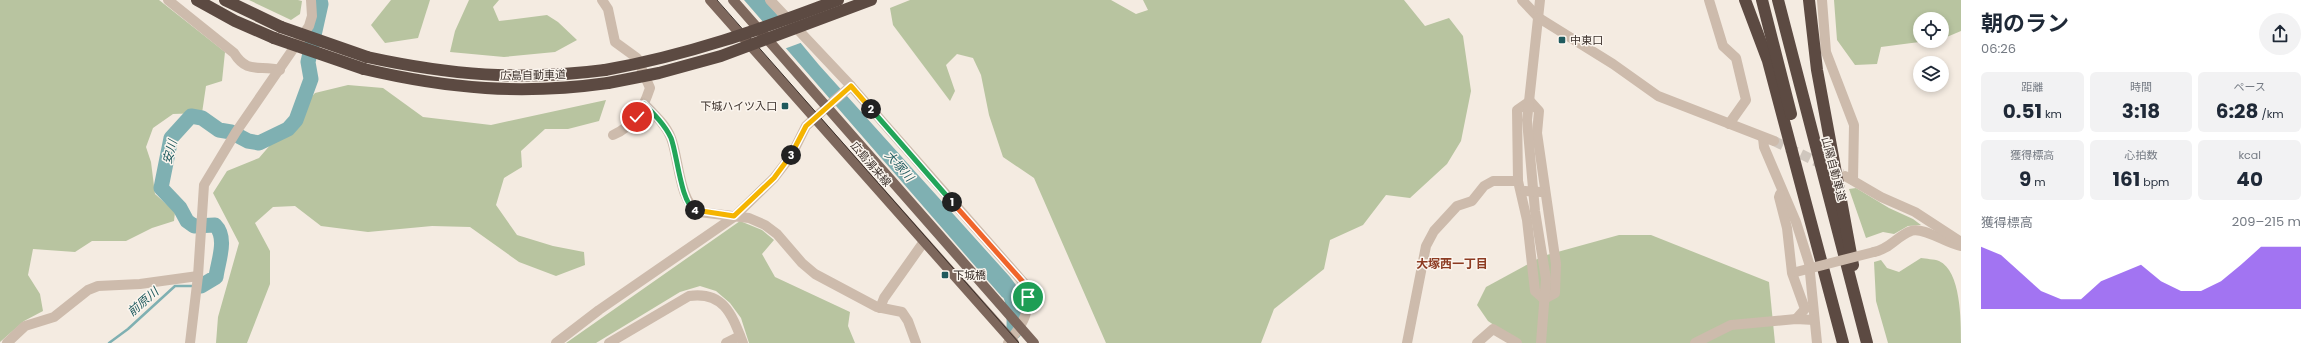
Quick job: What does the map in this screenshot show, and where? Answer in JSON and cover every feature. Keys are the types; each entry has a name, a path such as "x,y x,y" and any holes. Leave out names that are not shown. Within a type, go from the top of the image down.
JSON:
{"highway":[{"name":"広島自動車道","path":"197,0 235,21 274,38 364,69 408,80 454,87 540,90 608,83 659,73 721,56 871,0"},
{"name":"広島自動車道","path":"225,0 281,27 368,57 412,67 456,73 499,76 540,76 605,70 656,61 716,44 838,0"},
{"path":"1744,0 1768,61 1844,343"},
{"path":"1762,0 1844,343"},
{"name":"山陽自動車道","path":"1778,0 1841,249 1867,343"},
{"path":"1809,0 1817,70 1854,270 1858,308"}],"main road":[{"name":"広島湯来線","path":"710,0 1009,339"},
{"name":"広島湯来線","path":"733,0 829,105 1003,307 1023,325 1034,343"}],"street":[{"path":"168,0 234,53 240,63 253,68 267,67 280,70"},
{"path":"190,343 198,276 204,185 273,76 280,70 309,26 312,16 311,0"},
{"path":"602,0 608,9 615,42 637,58 650,88 637,117 623,130 613,135"},
{"path":"770,0 1024,283 1028,297 1028,313 1023,325 1009,339"},
{"path":"1522,0 1539,18 1613,64 1658,96 1774,141"},
{"path":"1540,0 1527,120 1528,155 1546,279 1541,343"},
{"path":"1709,0 1723,46 1736,58 1746,100 1728,124"},
{"path":"1822,0 1826,52 1854,125 1849,178 1934,223 1961,242"},
{"path":"556,343 599,310 734,216 774,178 791,156 806,126 814,117 849,88"},
{"path":"1530,101 1517,110 1521,187 1528,220 1535,291 1544,300"},
{"path":"1530,101 1539,111 1537,133 1543,192 1556,264 1555,293 1544,300"},
{"path":"644,104 665,128 671,138 686,197 692,209 699,212 749,218 765,225 777,234 802,263 815,274 880,308 902,312 908,321 916,343"},
{"path":"1763,138 1764,148 1796,222 1809,263 1817,343"},
{"path":"1407,343 1426,246 1434,231 1457,206 1472,201 1484,186 1493,180 1543,192"},
{"path":"1781,190 1779,197 1787,228 1794,272 1805,309 1796,319"},
{"path":"1794,272 1883,250 1912,230 1921,230 1953,245 1961,246"},
{"path":"880,308 884,298 923,242"},
{"path":"7,343 25,326 54,317 88,290 98,286 140,284 198,276"},
{"path":"609,343 689,296 700,295 716,299 726,307 742,339 726,343"},
{"path":"1695,343 1731,325 1796,319 1814,320"},
{"path":"1477,343 1486,333 1493,330 1517,343"}],"green space":[{"path":"0,0 159,0 225,52 222,81 206,86 202,113 173,114 153,128 146,147 151,162 155,194 175,212 174,221 152,228 126,241 92,241 75,252 33,249 28,275 40,294 43,311 24,321 0,342"},
{"path":"249,0 302,1 300,14 291,20"},
{"path":"391,0 430,0 418,38 385,43 371,25"},
{"path":"469,0 499,0 493,7 499,21 547,15 558,22 577,40 555,52 504,57 450,52 455,31"},
{"path":"910,0 1111,0 1136,14 1148,10 1143,0 1404,0 1425,26 1449,18 1463,36 1471,91 1461,141 1447,164 1410,198 1386,195 1363,225 1330,240 1324,269 1274,309 1261,343 1106,343 1034,178 1003,157 989,115 981,75 973,58 957,54 946,65 955,91 950,101 893,25 890,8"},
{"path":"1834,0 1961,0 1961,31 1949,36 1949,12 1913,12 1913,43 1881,47 1877,64 1855,65 1837,40"},
{"path":"348,85 383,88 423,117 491,125 606,100 599,121 568,129 545,129 521,151 522,167 504,178 496,205 517,235 553,246 584,252 585,265 556,276 519,262 470,227 432,226 368,232 321,226 295,206 273,207 255,223 270,251 270,284 247,343 216,343 218,317 239,243 213,193 227,171 259,158 315,93"},
{"path":"1856,188 1889,208 1913,219 1921,225 1908,226 1894,234 1883,232 1866,238 1849,189"},
{"path":"740,221 762,230 774,240 762,254 775,277 850,312 848,326 855,343 749,343 741,318 730,303 716,291 700,286 680,292 596,343 566,343"},
{"path":"1619,235 1651,235 1769,282 1775,343 1520,343 1488,321 1477,305 1486,287 1543,256"},
{"path":"1921,258 1939,261 1946,266 1952,275 1956,285 1960,310 1961,343 1888,343 1876,301 1874,262 1881,260 1887,268 1899,272"}],"water":[{"path":"744,0 765,0 819,65 1010,277 1019,289 1022,307 1002,297"}],"pier":[{"path":"782,18 803,42 784,49 763,25"}],"waterway":[{"name":"安川","path":"201,286 216,277 222,243 221,236 215,225 194,226 187,221 180,208 161,188 171,138 191,116 202,118 219,130 231,132 248,141 259,143 288,129 296,120 311,79 308,62 321,4 320,0"},
{"name":"大塚川","path":"1004,285 1011,295 1014,313 1014,332"},
{"name":"前原川","path":"109,343 128,329 175,286 192,286"}],"tunnel":[{"path":"1774,141 1842,174"}],"tram line":[{"path":"717,0 1019,343"}],"place":[{"name":"中東口","path":"1562,40"},
{"name":"下城ハイツ入口","path":"785,106"},
{"name":"下城橋","path":"945,275"}],"district":[{"name":"大塚西一丁目","path":"1452,264"}],"route":[{"path":"637,117 644,104 665,128 671,138 686,197 692,209 699,212 734,216 774,178 791,156 806,126 814,117 851,86 1024,283 1028,297"}]}
